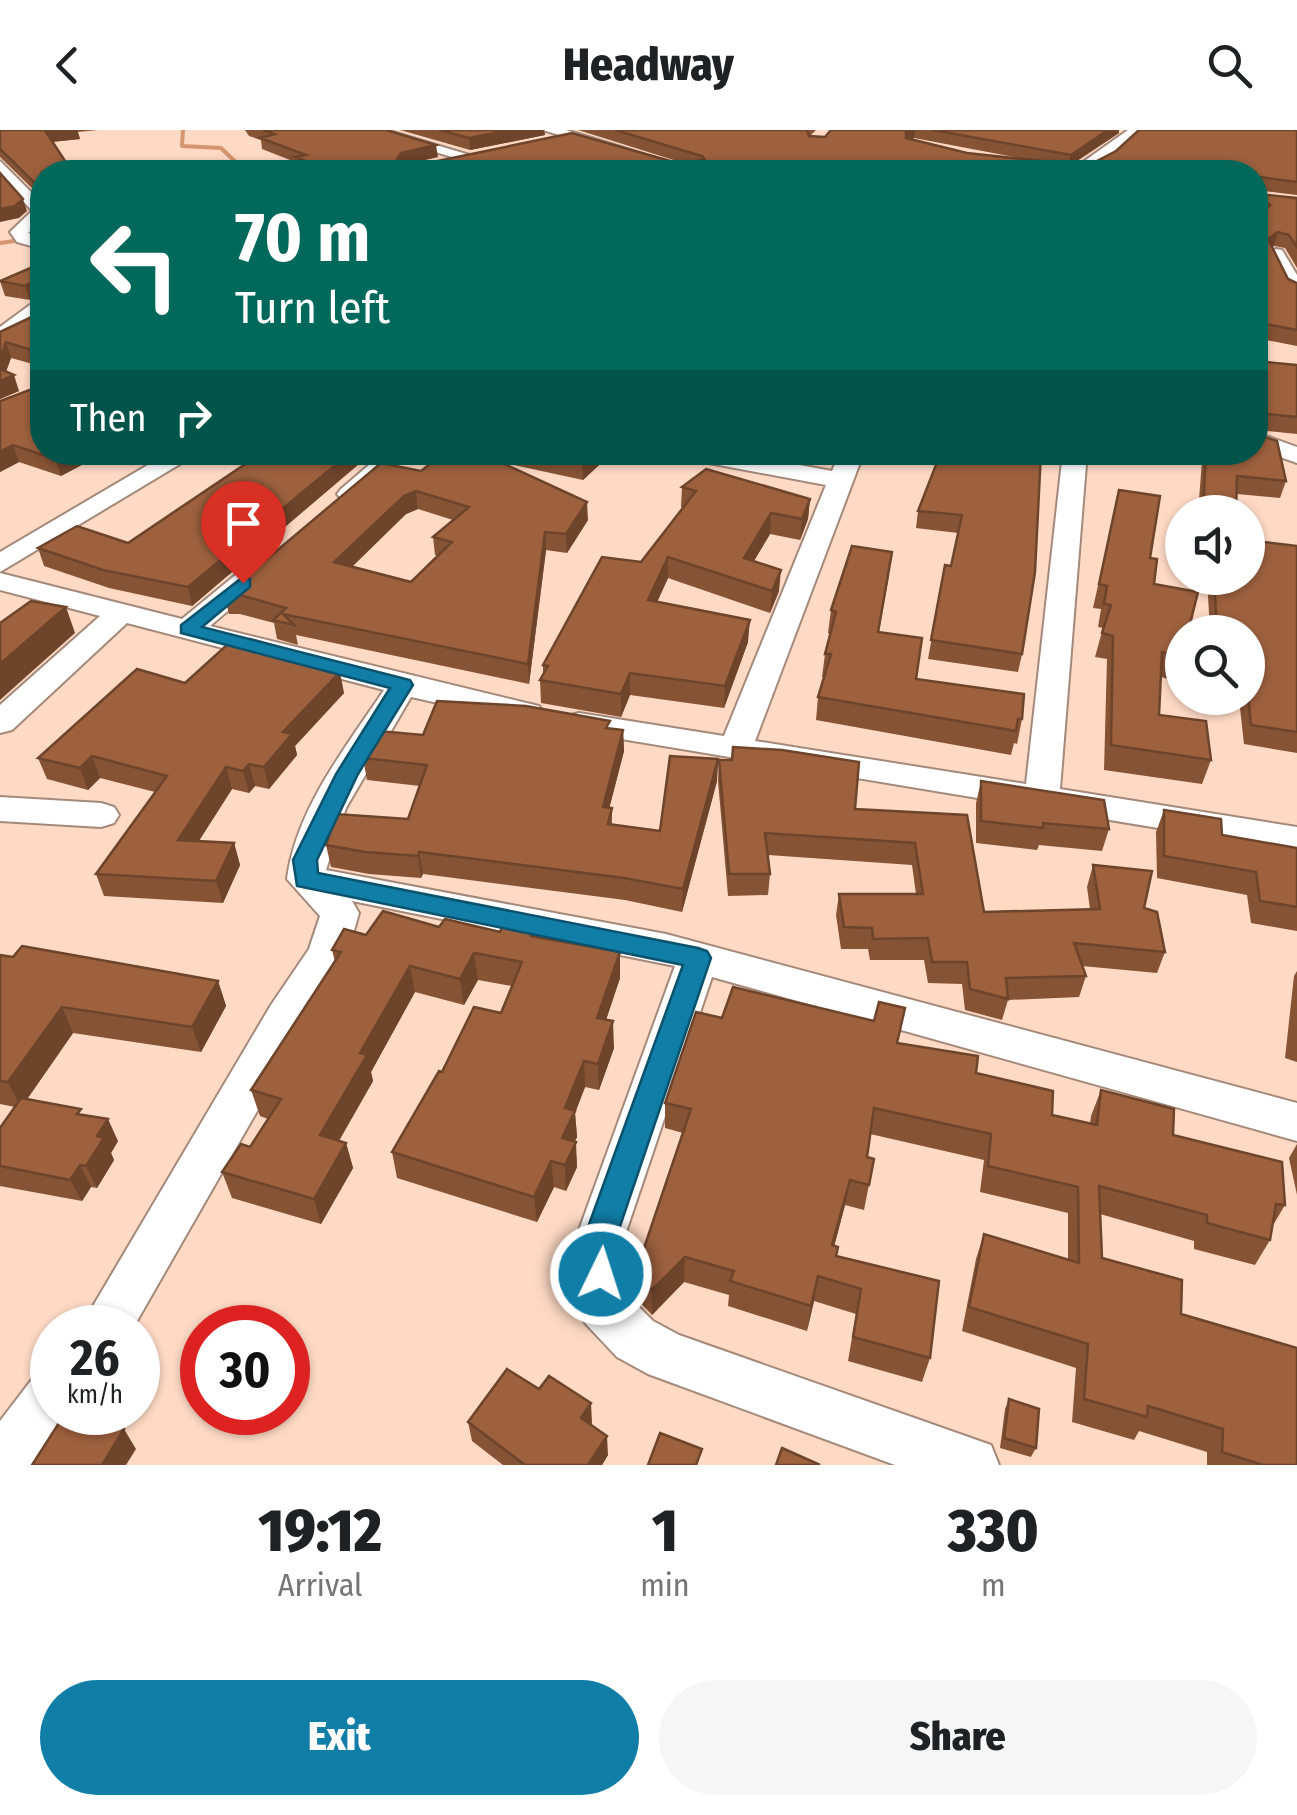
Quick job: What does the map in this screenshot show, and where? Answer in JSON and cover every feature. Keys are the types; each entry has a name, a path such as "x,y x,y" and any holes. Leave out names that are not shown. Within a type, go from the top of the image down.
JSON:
{"street":[{"path":"370,130 480,158 470,160"},
{"path":"1112,130 1135,131"},
{"path":"1098,160 1135,131"},
{"path":"548,137 573,138 631,160"},
{"path":"0,166 9,187 30,203"},
{"path":"30,222 19,232 30,240"},
{"path":"1287,255 1297,292"},
{"path":"0,306 30,303"},
{"path":"0,337 30,312"},
{"path":"1268,445 1297,456"},
{"path":"0,564 166,465"},
{"path":"326,514 384,465"},
{"path":"1042,798 1074,465"},
{"path":"736,748 846,466"},
{"path":"188,629 284,548"},
{"path":"0,581 402,685 567,722 1297,839"},
{"path":"0,724 121,612"},
{"path":"119,1305 328,952 340,913 306,880 305,860 347,774 402,685"},
{"path":"0,809 101,815"},
{"path":"306,880 698,958 1297,1122"},
{"path":"698,958 599,1241 603,1306 635,1339 680,1362 971,1465"},
{"path":"1,1465 30,1426"}],"shaded area":[{"path":"0,130 1297,130 1297,1465 0,1465"}],"building":[{"path":"0,130 63,130 46,132 64,160 30,160 30,178 0,149"},
{"path":"263,130 386,130 436,145 401,153 398,160 303,160 296,157 306,155 260,138 275,134"},
{"path":"439,130 510,130 469,138"},
{"path":"615,130 807,130 809,136 825,137 831,130 908,130 906,138 967,153 1031,160 705,160"},
{"path":"933,130 1108,130 1071,155"},
{"path":"1139,130 1297,130 1297,182 1268,178 1268,160 1099,160 1116,151"},
{"path":"572,133 666,160 442,160"},
{"path":"0,173 23,199 15,206 0,209"},
{"path":"1268,195 1297,198 1297,247 1289,235 1278,232 1268,239"},
{"path":"1268,239 1288,279 1297,283 1297,330 1268,324"},
{"path":"30,268 30,283 25,286 0,281"},
{"path":"30,318 30,348 6,342 0,358 0,332"},
{"path":"1268,362 1297,365 1297,417 1268,414"},
{"path":"0,369 14,375 0,381"},
{"path":"30,390 30,451 13,445 0,452 0,401"},
{"path":"1268,438 1277,441 1286,481 1237,476 1236,495 1204,495 1205,465 1268,465"},
{"path":"244,465 335,465 188,587 103,570 38,548 77,526 128,543"},
{"path":"379,465 421,471 429,465 507,465 587,502 566,534 545,532 528,664 283,614 294,625 273,620 286,608 236,594 224,595","holes":["416,491 469,507 433,537 452,542 411,582 334,562 404,496"]},
{"path":"936,465 1040,465 1035,572 1022,654 931,640 945,565 951,566 962,515 918,511"},
{"path":"706,469 810,499 802,519 771,513 744,558 781,570 772,591 668,557 648,600 750,620 725,686 630,673 621,694 540,680 548,666 543,665 602,557 641,562 696,491 682,487"},
{"path":"1119,490 1160,496 1150,558 1157,559 1154,584 1165,586 1165,595 1197,595 1192,615 1165,615 1159,715 1206,721 1211,760 1111,745 1113,636 1102,633 1111,605 1104,604 1107,586 1099,584"},
{"path":"1265,542 1297,546 1297,732 1251,725 1250,715 1265,715 1265,615 1216,615 1215,595 1265,595"},
{"path":"852,546 892,552 878,632 922,638 916,679 1024,694 1022,719 1018,719 1016,731 818,697 831,654 825,654 836,612 831,610"},
{"path":"31,601 66,607 0,664 0,623"},
{"path":"250,639 275,646 265,654 340,672 283,732 292,734 264,767 249,764 243,771 226,767 178,840 234,843 216,881 96,874 167,776 92,756 80,768 38,758 137,669 185,683 229,643 242,646"},
{"path":"437,701 526,706 610,721 606,728 623,730 603,807 612,808 608,824 660,831 670,756 718,759 683,889 419,852 418,856 326,845 336,814 408,819 427,765 363,758 379,731 423,735"},
{"path":"733,747 859,762 855,809 967,815 984,912 1100,909 1093,865 1152,871 1144,908 1157,912 1165,952 1074,943 1086,976 1006,978 1008,999 970,989 967,962 932,962 928,938 873,939 872,928 844,927 839,894 923,894 915,843 765,833 770,874 729,874 719,760 732,760"},
{"path":"981,781 1104,800 1109,829 1043,823 1043,828 981,821"},
{"path":"1164,810 1221,819 1222,835 1297,848 1297,907 1260,901 1256,872 1164,856"},
{"path":"383,911 439,927 445,919 500,932 504,923 534,929 531,936 620,952 597,1018 613,1021 598,1064 584,1061 565,1108 575,1111 562,1138 576,1142 565,1165 551,1161 534,1197 392,1152 439,1071 442,1072 474,1007 501,1013 522,962 474,953 460,979 410,966 360,1053 367,1055 320,1135 346,1143 314,1199 222,1172 241,1144 250,1147 281,1099 251,1090 341,952 332,950 344,929 366,935"},
{"path":"22,946 218,981 192,1027 62,1007 8,1082 0,1081 0,955 13,957"},
{"path":"733,987 874,1021 879,1002 905,1008 897,1043 978,1056 976,1073 1053,1091 1052,1115 1097,1125 1101,1090 1174,1109 1173,1135 1282,1162 1285,1205 1276,1204 1270,1240 1207,1223 1207,1215 1099,1186 1102,1258 1182,1280 1181,1314 1297,1348 1297,1465 1263,1465 1222,1452 1223,1429 1148,1406 1147,1417 1084,1399 1088,1344 969,1307 984,1234 1079,1263 1078,1187 988,1166 991,1134 874,1108 867,1157 874,1159 869,1185 850,1180 832,1245 838,1247 836,1256 939,1281 930,1358 853,1337 861,1289 818,1276 811,1306 730,1281 734,1271 685,1257 652,1290 631,1270 642,1254 691,1109 665,1103 696,1012 722,1018"},
{"path":"21,1098 81,1109 77,1114 108,1119 97,1136 104,1138 86,1166 80,1165 70,1180 0,1166 0,1128"},
{"path":"507,1369 539,1389 549,1376 591,1403 581,1418 607,1436 588,1465 525,1465 468,1422"},
{"path":"1009,1399 1039,1409 1036,1448 1004,1438"},
{"path":"660,1433 702,1449 696,1465 648,1465"},
{"path":"51,1435 120,1435 102,1465 32,1465"},
{"path":"782,1448 820,1465 776,1465"}],"waterway":[{"path":"183,130 182,146 221,148 234,160"},
{"path":"0,243 30,239"}],"route":[{"path":"243,583 188,629 402,685 347,774 305,860 306,880 698,958 599,1241 601,1274"}]}
